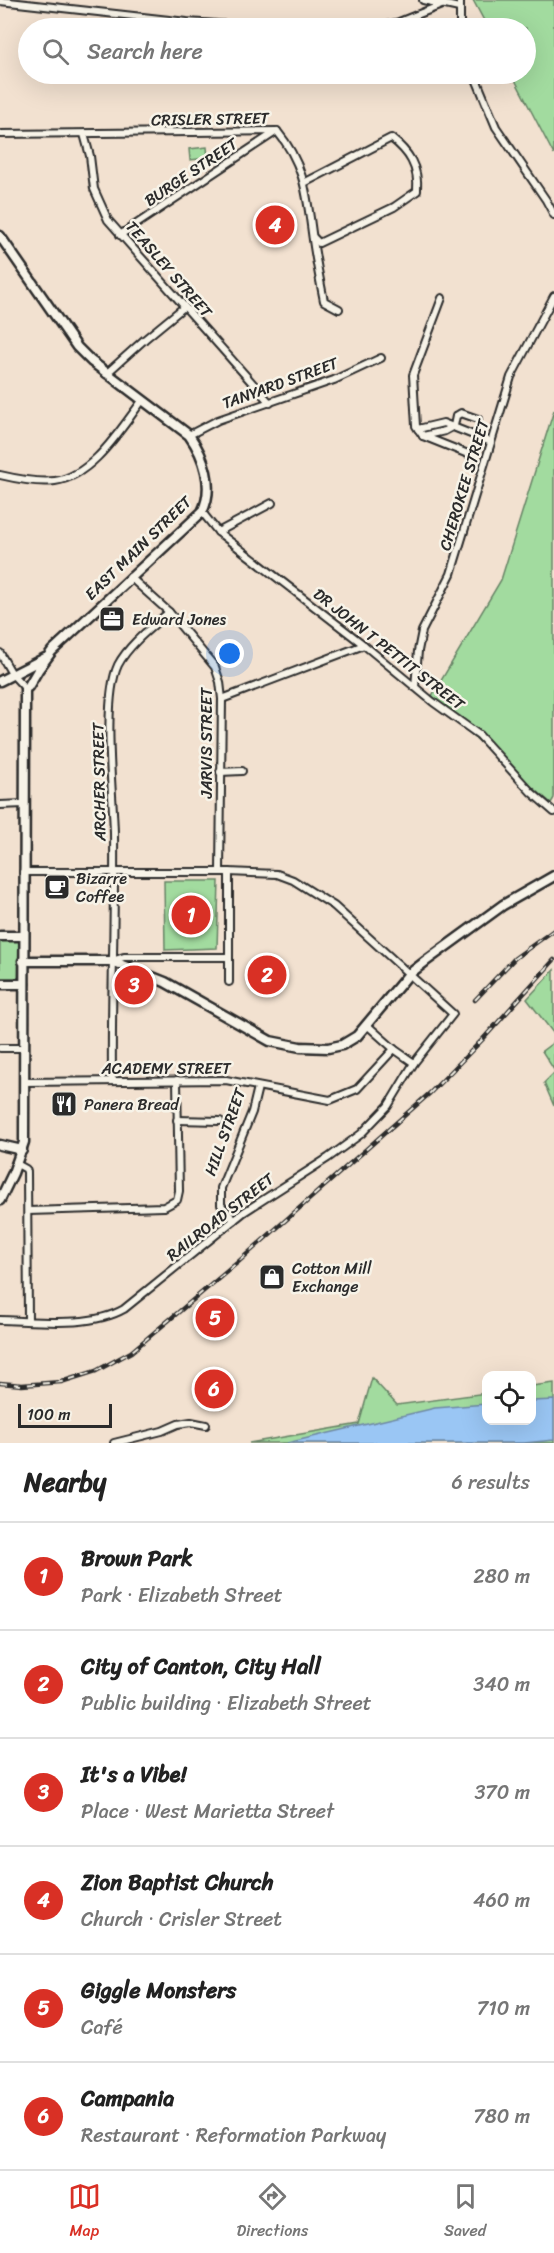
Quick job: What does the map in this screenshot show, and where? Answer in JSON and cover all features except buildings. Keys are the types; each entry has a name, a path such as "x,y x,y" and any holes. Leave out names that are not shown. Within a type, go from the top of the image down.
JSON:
{"main road":[{"name":"EAST MAIN STREET","path":"0,236 77,347 106,374 189,435 197,447 205,468 207,496 202,512 46,658 28,687 25,688"},
{"name":"EAST MAIN STREET","path":"12,674 46,658"},
{"path":"0,681 12,674"},
{"path":"0,1200 22,1150 25,1129 23,872 25,688"},
{"path":"23,961 112,961 165,982 270,1041 328,1048 342,1045 357,1036 408,975 510,900 554,876"},
{"path":"0,936 24,936"},
{"path":"0,984 24,984"},
{"path":"0,1145 22,1150"}],"street":[{"path":"423,0 459,8"},
{"path":"460,0 460,18"},
{"path":"0,1 160,18"},
{"path":"409,18 444,4"},
{"path":"478,84 496,127 554,215"},
{"name":"CRISLER STREET","path":"0,134 278,131 292,152 304,183 311,211 324,301 339,309"},
{"name":"BURGE STREET","path":"120,235 278,131"},
{"name":"TEASLEY STREET","path":"84,134 90,156 94,189 108,220 270,403"},
{"path":"304,183 391,138 404,148 418,177 417,191 394,207 319,243 313,237"},
{"name":"CHEROKEE STREET","path":"415,687 422,632 452,574 511,377 554,296"},
{"path":"442,298 414,368 416,426 423,436 468,454"},
{"path":"106,374 184,307"},
{"name":"TANYARD STREET","path":"189,435 218,420 334,380 381,358"},
{"path":"0,475 18,479 56,481 80,472 103,451 142,400"},
{"path":"423,436 445,431 454,426 456,416 461,414 478,419"},
{"path":"418,429 443,423 491,442"},
{"path":"218,532 272,503"},
{"name":"DR JOHN T PETTIT STREET","path":"202,512 218,532 364,645 433,702 479,735 531,792 554,812"},
{"name":"JARVIS STREET","path":"130,578 169,612 215,668 220,682 222,699 220,872"},
{"name":"ARCHER STREET","path":"112,1081 114,830 110,729 115,676 126,653 169,612"},
{"path":"222,699 364,645"},
{"path":"0,653 12,674 25,688"},
{"path":"220,772 242,771"},
{"path":"0,805 24,804"},
{"path":"23,872 277,874 294,880 334,906 408,975"},
{"path":"229,872 229,982"},
{"path":"112,961 124,957 229,957"},
{"name":"RAILROAD STREET","path":"0,1320 88,1320 103,1318 118,1312 154,1286 234,1220 278,1188 328,1158 361,1134 388,1106 414,1063 442,1031 453,1014 408,975"},
{"path":"367,1024 394,1049 414,1063"},
{"path":"0,1048 24,1048"},
{"name":"ACADEMY STREET","path":"24,1082 226,1080 320,1099 337,1099 357,1089 394,1049"},
{"path":"28,1211 164,1206 177,1200 179,1191 177,1080"},
{"name":"HILL STREET","path":"234,1220 221,1205 221,1188 252,1112 258,1087"},
{"path":"177,1120 220,1121"},
{"path":"17,1164 27,1172 28,1321"},
{"path":"114,1443 162,1431 178,1424 191,1422 206,1425"}],"green space":[{"path":"473,0 554,0 554,155 517,84 536,84 536,18 483,18"},
{"path":"207,147 208,158 190,160 189,149"},
{"path":"554,410 554,798 551,803 430,699 501,580"},
{"path":"164,881 219,881 217,948 165,950"},
{"path":"0,940 19,940 18,978 0,978"},
{"path":"554,970 554,1034 527,999"},
{"path":"554,1042 554,1070 542,1051"},
{"path":"554,1073 554,1106 544,1083"},
{"path":"372,1378 397,1405 482,1394 482,1425 536,1425 536,1385 554,1383 554,1443 249,1443 359,1424"}],"water":[{"path":"554,1400 554,1440 524,1443 287,1443 435,1408 482,1404 482,1425 536,1425 536,1401"}],"railway":[{"path":"475,1000 515,958 554,930"},
{"path":"0,1383 22,1385 61,1382 96,1371 131,1352 237,1263 430,1093 483,1039 554,960"}],"place":[{"name":"Zion Baptist Church","path":"275,225"},
{"name":"Edward Jones","path":"112,619"},
{"name":"Bizarre Coffee","path":"57,887"},
{"name":"Brown Park","path":"191,915"},
{"name":"City of Canton, City Hall","path":"267,975"},
{"name":"It's a Vibe!","path":"134,985"},
{"name":"Panera Bread","path":"64,1104"},
{"name":"Cotton Mill Exchange","path":"272,1277"},
{"name":"Giggle Monsters","path":"215,1318"},
{"name":"Campania","path":"214,1389"}]}
